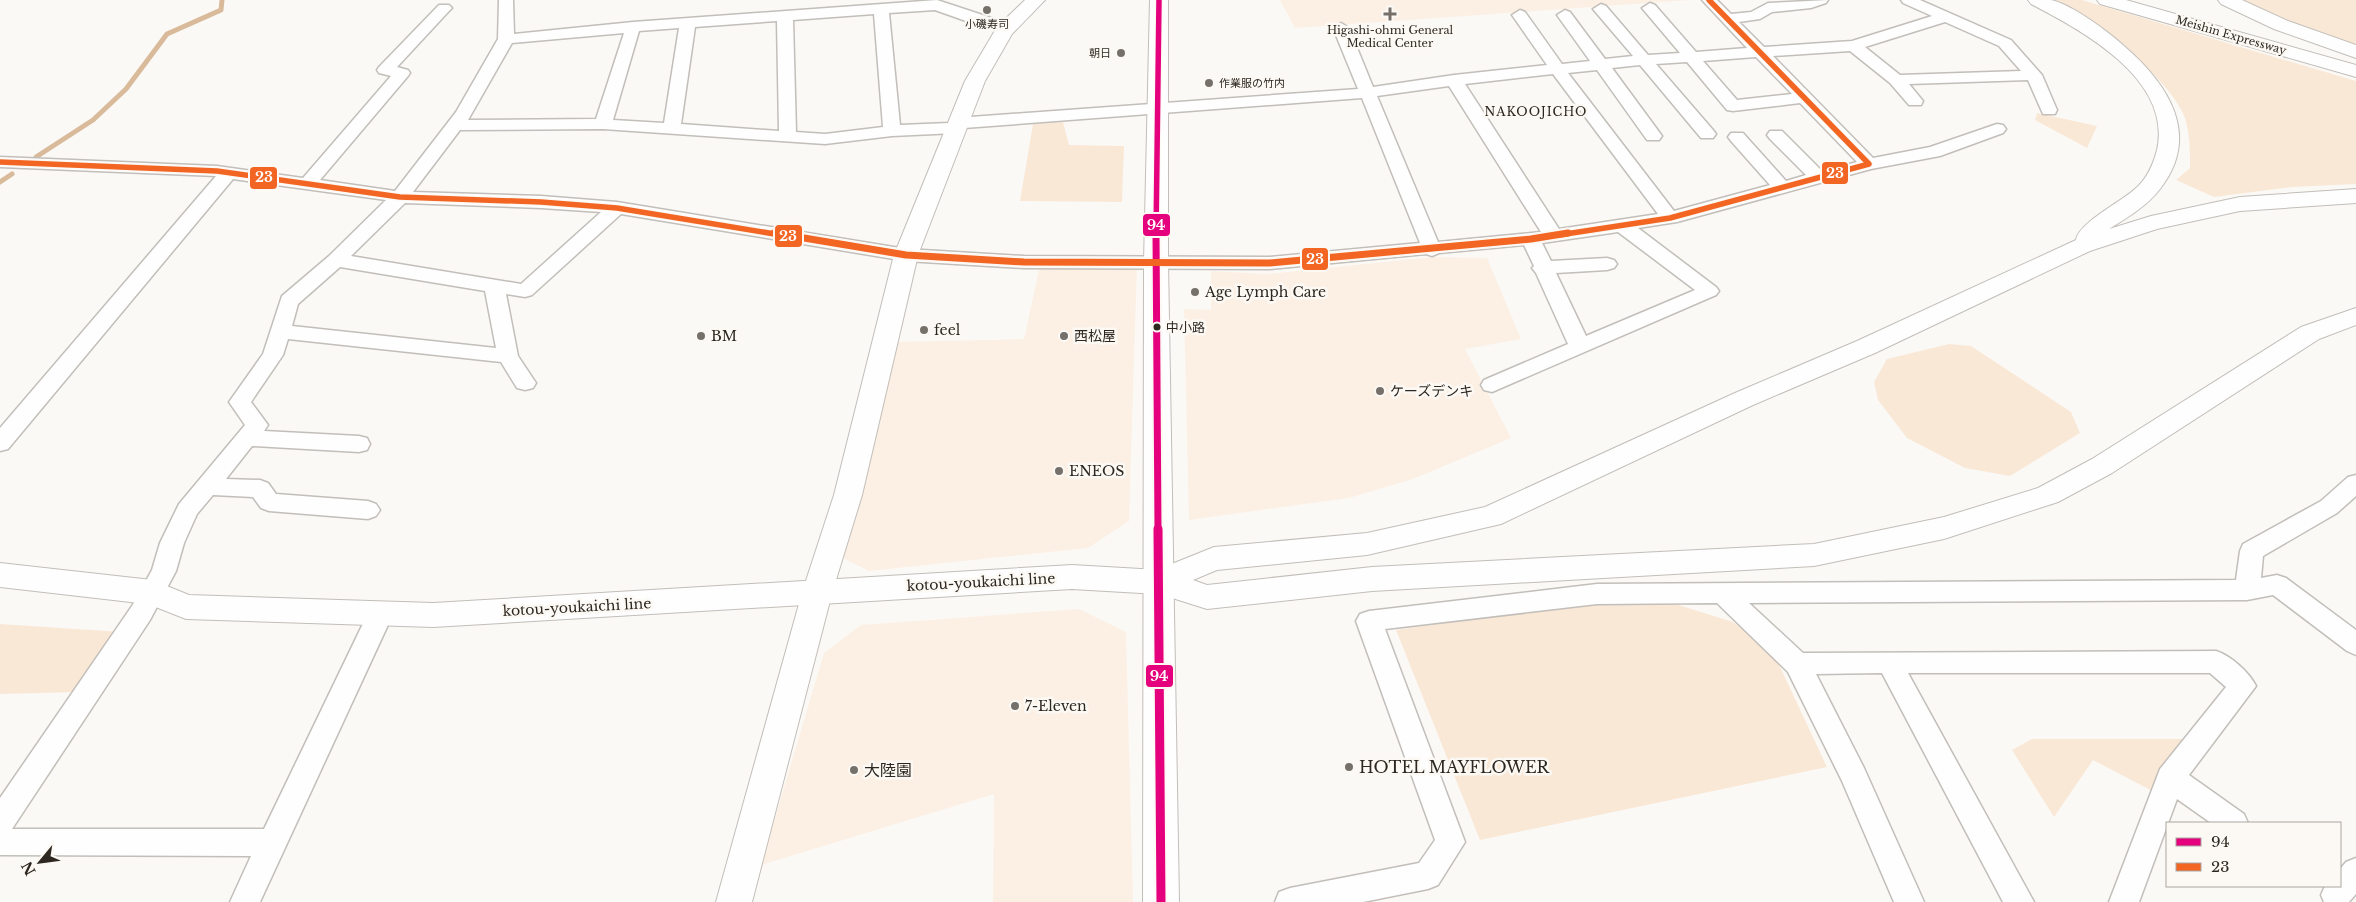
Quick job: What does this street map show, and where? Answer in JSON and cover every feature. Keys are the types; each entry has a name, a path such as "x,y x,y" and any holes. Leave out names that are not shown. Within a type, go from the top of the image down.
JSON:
{"main road":[{"path":"734,902 817,593 848,495 906,255 975,81 1008,28 1036,0"},
{"path":"1159,0 1156,109 1156,262 1161,902"},
{"path":"2037,0 2088,28 2129,60 2158,95 2169,128 2165,157 2156,181 2136,199 2091,231 2082,246"},
{"name":"Meishin Expressway","path":"2106,0 2356,71"},
{"name":"Meishin Expressway","path":"2148,0 2356,59"},
{"path":"2227,0 2281,25 2356,52"},
{"path":"1158,582 1214,560 1367,544 1491,516 1744,399 1866,347 2082,246 2151,223 2240,204 2356,196"},
{"path":"1158,582 1207,597 1372,579 1814,555 1944,528 2048,495 2079,479 2310,334 2356,302"},
{"path":"2310,334 2356,316"},
{"name":"kotou-youkaichi line","path":"0,575 152,592 186,607 433,616 817,593 929,584 1072,577 1158,582"}],"street":[{"path":"272,843 0,826 141,613 164,571 172,543 187,510 257,424 240,402 272,355 289,301 336,260 400,197 455,125 506,39 506,0"},
{"path":"1710,0 1869,164"},
{"path":"1727,18 1755,16 1768,8 1806,5 1821,0"},
{"path":"1908,0 1948,16 2005,43 2034,75 2050,110"},
{"path":"506,39 633,27 936,5 970,18 1008,28"},
{"path":"306,185 402,73 385,70 444,8"},
{"path":"1650,8 1733,106 1803,98"},
{"path":"881,9 892,131"},
{"path":"1601,9 1707,134"},
{"path":"1520,15 1558,70 1670,218"},
{"path":"1565,15 1654,136"},
{"path":"785,16 788,138"},
{"path":"455,125 603,124 672,127 788,138 825,139 892,131 1156,109 1366,94 1454,80 1644,60 1760,50 1854,46 1948,16"},
{"path":"672,127 688,23"},
{"path":"603,124 633,27"},
{"path":"1341,28 1366,94 1432,250"},
{"path":"1854,46 1896,80 1914,101"},
{"path":"1896,80 2034,75"},
{"path":"1454,80 1553,236"},
{"path":"0,162 229,172 306,185 400,197 541,202 617,208 906,255 1024,262 1269,263 1432,250 1531,239 1670,218 1869,164 1934,152 1997,129"},
{"path":"1776,135 1819,178"},
{"path":"1737,137 1782,188"},
{"path":"0,444 229,172"},
{"path":"336,260 525,291 617,208"},
{"path":"1492,385 1708,291 1621,225"},
{"path":"1531,239 1542,268 1580,347"},
{"path":"1542,268 1607,264"},
{"path":"494,286 508,356 525,383"},
{"path":"280,331 508,356"},
{"path":"246,438 359,444"},
{"path":"2247,590 2252,551 2330,507 2356,483"},
{"path":"206,486 260,489 269,502 368,510"},
{"path":"1290,902 1428,875 1450,842 1369,621 1596,594 2247,590 2277,584 2356,644"},
{"path":"1721,592 1797,664 1854,777 1909,902"},
{"path":"245,902 380,614"},
{"path":"1797,664 1889,662 2216,662 2243,686 2170,778 2124,902"},
{"path":"1889,662 2020,902"},
{"path":"2170,778 2233,822"},
{"path":"2334,894 2356,872"}],"shaded area":[{"name":"Higashi-ohmi General Medical Center","path":"1280,0 1691,0 1295,28"},
{"path":"2048,0 2082,0 2356,81 2356,184 2292,187 2214,197 2176,180 2190,168 2190,155 2185,118 2174,98 2147,67 2121,45 2079,17"},
{"path":"2240,0 2356,0 2356,45 2312,31"},
{"path":"2037,113 2097,126 2087,148 2035,120"},
{"path":"1063,122 1069,145 1124,146 1122,202 1020,201 1033,124"},
{"path":"1433,257 1487,258 1521,339 1465,349 1511,438 1413,479 1349,498 1189,520 1184,309 1211,310 1211,271 1268,274"},
{"path":"1137,264 1129,521 1088,548 869,571 841,557 890,342 1024,339 1040,265"},
{"path":"1949,344 1971,346 2071,412 2080,433 2010,476 1965,468 1907,438 1878,400 1874,382 1887,359"},
{"path":"1629,597 1669,602 1733,622 1774,654 1827,767 1480,840 1396,630"},
{"path":"1079,609 1126,632 1133,902 993,902 994,794 761,865 824,653 861,625"},
{"path":"0,624 122,632 80,692 0,694"},
{"path":"2032,739 2187,739 2156,793 2093,760 2054,817 2012,750"}],"waterway":[{"path":"36,157 93,120 126,89 167,34 221,10 222,0"},
{"path":"0,182 12,174"}],"transit line":[{"name":"94","path":"1159,0 1156,262 1161,902"},
{"name":"23","path":"0,162 217,171 400,197 541,202 617,208 906,255 1024,262 1269,263 1531,239 1670,218 1869,164 1709,0"}],"place":[{"name":"小磯寿司","path":"987,10"},
{"name":"Higashi-ohmi General Medical Center","path":"1390,14"},
{"name":"朝日","path":"1121,53"},
{"name":"作業服の竹内","path":"1209,83"},
{"name":"Age Lymph Care","path":"1195,292"},
{"name":"中小路","path":"1157,327"},
{"name":"feel","path":"924,330"},
{"name":"BM","path":"701,336"},
{"name":"西松屋","path":"1064,336"},
{"name":"ケーズデンキ","path":"1380,391"},
{"name":"ENEOS","path":"1059,471"},
{"name":"7-Eleven","path":"1015,706"},
{"name":"HOTEL MAYFLOWER","path":"1349,767"},
{"name":"大陸園","path":"854,770"}],"district":[{"name":"NAKOOJICHO","path":"1536,112"}]}
